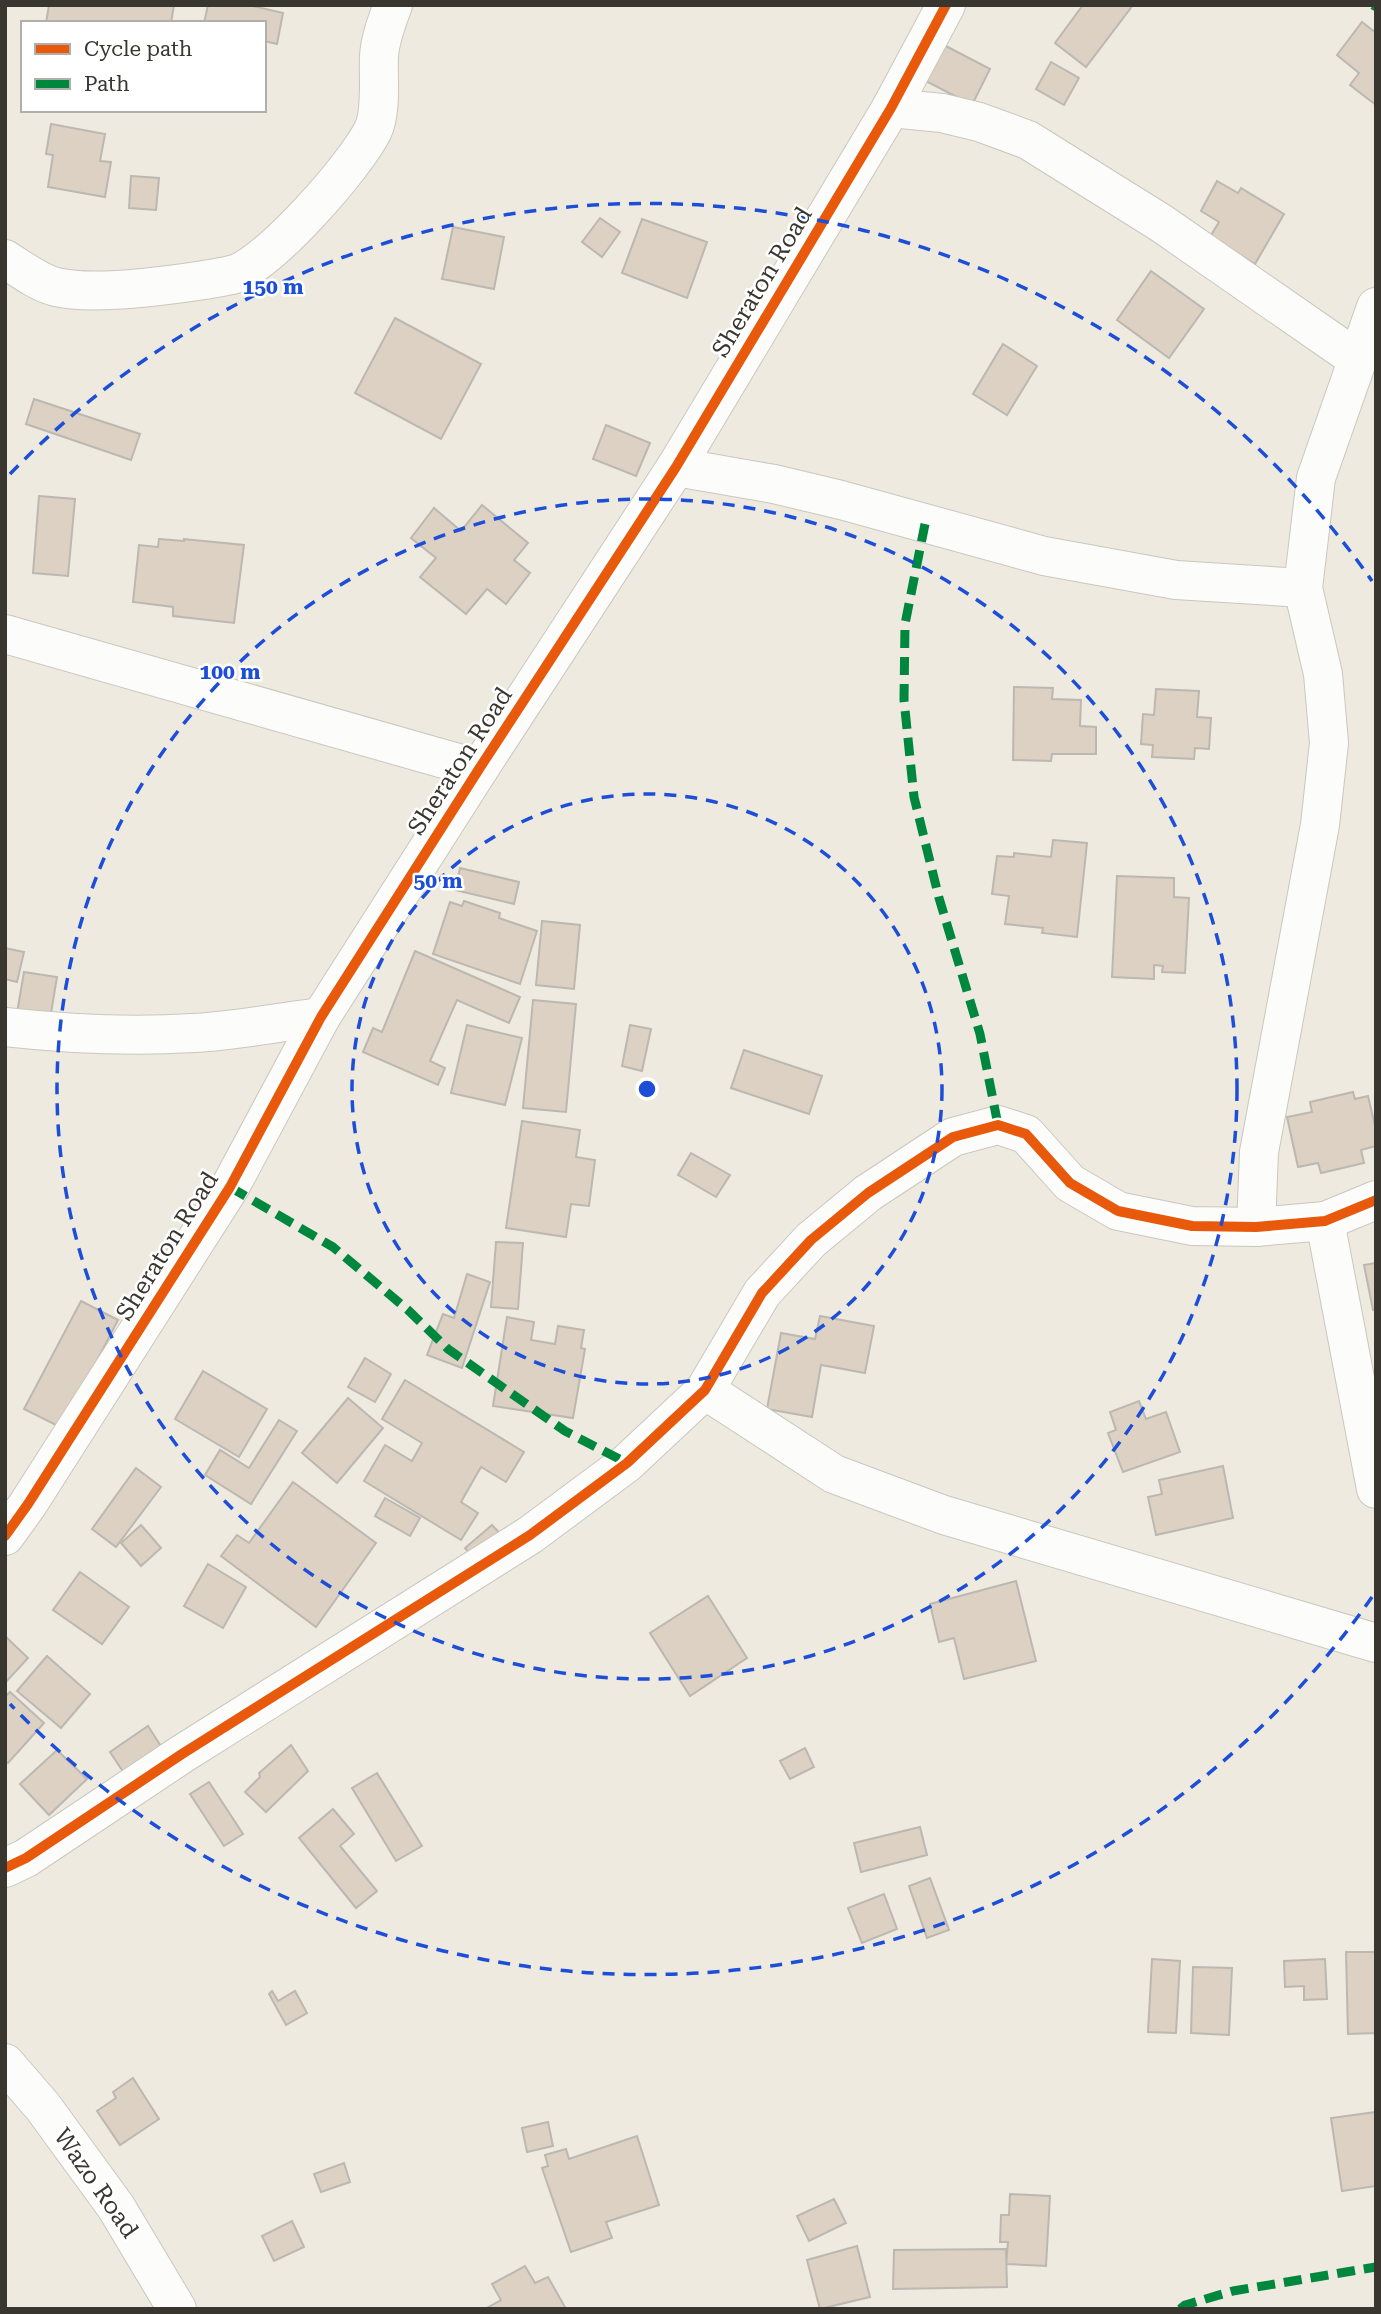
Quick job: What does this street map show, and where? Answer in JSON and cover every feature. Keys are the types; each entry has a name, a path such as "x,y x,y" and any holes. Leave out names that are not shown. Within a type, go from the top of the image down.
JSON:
{"street":[{"path":"5,259 33,277 57,287 90,290 189,282 236,274 252,264 317,204 354,160 374,127 379,91 379,54 393,5"},
{"name":"Sheraton Road","path":"5,1536 230,1187 321,1017 676,467 891,108 938,8"},
{"path":"891,108 942,113 979,122 1028,141 1161,223 1357,359"},
{"path":"1256,1227 1259,1152 1320,825 1329,743 1323,674 1303,589 1316,478 1376,307"},
{"path":"676,467 774,484 841,500 1044,556 1176,580 1303,589"},
{"path":"5,634 479,769"},
{"path":"5,1027 104,1034 195,1033 321,1017"},
{"path":"5,1868 26,1858 182,1754 530,1535 627,1463 705,1390 762,1293 811,1240 868,1193 953,1137 998,1125 1026,1134 1070,1183 1118,1211 1192,1226 1256,1227 1325,1220 1376,1200"},
{"path":"1325,1220 1376,1489"},
{"path":"705,1390 834,1474 846,1479 944,1515 1376,1643"},
{"name":"Wazo Road","path":"5,2063 43,2107 116,2207 177,2309"}],"building":[{"path":"49,5 174,5 171,21 46,21"},
{"path":"208,5 249,5 283,13 277,44 266,41 266,21 204,21"},
{"path":"1083,5 1133,5 1086,67 1055,43"},
{"path":"1362,22 1376,33 1376,105 1350,85 1359,73 1337,55"},
{"path":"942,44 990,69 972,105 924,80"},
{"path":"1051,62 1079,78 1064,105 1036,89"},
{"path":"51,124 105,134 100,161 111,162 105,197 48,187 53,155 46,154"},
{"path":"131,176 159,178 156,210 129,208"},
{"path":"1217,181 1238,193 1241,188 1284,214 1255,264 1210,237 1219,222 1201,211"},
{"path":"600,218 620,232 602,257 582,242"},
{"path":"642,219 707,242 687,298 622,273"},
{"path":"453,227 504,237 494,289 442,279"},
{"path":"1151,271 1204,309 1169,358 1117,320"},
{"path":"395,318 481,364 441,439 355,393"},
{"path":"1003,344 1037,366 1007,415 973,394"},
{"path":"34,399 140,434 131,460 26,424"},
{"path":"606,425 650,443 636,476 593,459"},
{"path":"39,496 75,499 68,576 33,573"},
{"path":"482,505 528,543 514,560 530,573 506,604 487,589 466,614 420,577 436,558 411,538 434,508 461,531"},
{"path":"159,539 244,545 234,623 173,616 173,607 133,602 139,545 158,547"},
{"path":"1014,687 1053,688 1052,699 1081,700 1080,726 1096,727 1096,754 1052,754 1051,761 1013,760"},
{"path":"1156,689 1199,691 1197,717 1211,718 1209,749 1195,748 1194,759 1152,757 1153,745 1141,744 1143,714 1154,715"},
{"path":"1053,840 1087,843 1077,937 1042,933 1043,928 1005,924 1009,896 992,894 997,856 1014,857 1014,853 1051,857"},
{"path":"460,868 519,882 514,904 455,890"},
{"path":"1117,876 1174,878 1174,897 1189,898 1185,973 1162,972 1163,966 1154,965 1154,979 1112,977"},
{"path":"464,901 500,913 499,918 537,931 520,984 433,954 450,902 462,906"},
{"path":"542,921 580,925 574,989 536,985"},
{"path":"5,948 24,952 17,982 5,979"},
{"path":"415,951 520,997 509,1023 457,1000 430,1061 445,1068 438,1085 363,1052 373,1028 382,1032"},
{"path":"24,972 57,977 50,1019 17,1013"},
{"path":"533,1000 576,1004 566,1112 523,1108"},
{"path":"467,1025 522,1038 505,1105 451,1093"},
{"path":"630,1025 651,1029 642,1071 622,1066"},
{"path":"744,1050 822,1076 809,1114 731,1088"},
{"path":"1353,1092 1355,1099 1368,1096 1376,1130 1376,1146 1361,1150 1364,1163 1321,1173 1318,1163 1298,1167 1287,1117 1312,1112 1310,1102"},
{"path":"522,1121 580,1130 576,1157 595,1160 589,1206 571,1204 566,1237 506,1228"},
{"path":"691,1153 730,1175 716,1197 678,1175"},
{"path":"496,1242 523,1243 518,1309 491,1307"},
{"path":"1376,1263 1376,1309 1373,1310 1364,1265"},
{"path":"467,1274 490,1282 462,1368 427,1355 443,1314 454,1318"},
{"path":"81,1301 118,1320 62,1428 24,1409"},
{"path":"820,1316 874,1326 865,1373 821,1365 812,1417 767,1409 781,1333 815,1339"},
{"path":"507,1317 534,1322 531,1340 555,1344 558,1326 584,1330 581,1348 585,1349 573,1418 493,1406"},
{"path":"365,1358 391,1374 375,1402 348,1387"},
{"path":"203,1371 267,1409 239,1457 175,1419"},
{"path":"405,1380 524,1452 506,1482 481,1467 461,1502 478,1513 461,1540 364,1481 385,1445 412,1461 422,1443 382,1419"},
{"path":"348,1398 383,1428 337,1483 302,1453"},
{"path":"1139,1401 1146,1419 1166,1412 1180,1452 1123,1472 1108,1433 1116,1430 1110,1412"},
{"path":"279,1420 297,1431 251,1504 205,1475 220,1450 249,1468"},
{"path":"1223,1466 1233,1518 1156,1535 1148,1497 1162,1494 1159,1480"},
{"path":"136,1468 161,1487 116,1547 92,1529"},
{"path":"293,1482 376,1543 316,1627 221,1556 237,1535 249,1543"},
{"path":"385,1498 420,1518 410,1536 375,1516"},
{"path":"141,1525 161,1548 141,1566 121,1543"},
{"path":"492,1525 506,1540 479,1564 465,1548"},
{"path":"208,1564 246,1587 223,1628 184,1606"},
{"path":"80,1572 129,1607 102,1644 53,1610"},
{"path":"1016,1581 1036,1661 964,1679 954,1638 939,1642 930,1604"},
{"path":"708,1596 747,1658 690,1696 650,1633"},
{"path":"5,1636 28,1658 5,1683"},
{"path":"47,1656 90,1694 61,1728 17,1691"},
{"path":"10,1692 44,1723 8,1763 5,1761 5,1697"},
{"path":"148,1726 164,1751 126,1776 110,1752"},
{"path":"291,1745 308,1771 266,1812 245,1792 260,1777 259,1773"},
{"path":"805,1748 814,1767 790,1779 780,1761"},
{"path":"57,1750 87,1779 49,1815 20,1784"},
{"path":"377,1773 422,1846 396,1861 352,1788"},
{"path":"209,1782 243,1834 224,1846 190,1794"},
{"path":"333,1809 354,1834 340,1846 377,1891 356,1908 299,1838"},
{"path":"920,1827 927,1855 861,1872 854,1843"},
{"path":"930,1878 949,1930 927,1938 909,1886"},
{"path":"884,1894 897,1929 862,1943 848,1908"},
{"path":"1346,1952 1376,1952 1376,2033 1348,2034"},
{"path":"1152,1959 1180,1961 1176,2033 1148,2032"},
{"path":"1325,1959 1327,1999 1304,2000 1304,1986 1285,1987 1284,1961"},
{"path":"1193,1967 1232,1968 1229,2035 1191,2033"},
{"path":"272,1991 278,2001 295,1991 307,2013 286,2025 269,1994"},
{"path":"133,2078 159,2119 120,2145 97,2111 116,2098 113,2092"},
{"path":"1376,2112 1376,2186 1342,2191 1331,2118"},
{"path":"548,2122 553,2146 527,2152 522,2128"},
{"path":"637,2136 659,2205 606,2222 612,2238 571,2252 542,2168 548,2166 545,2155 566,2149 569,2159"},
{"path":"344,2163 350,2182 321,2192 314,2174"},
{"path":"1010,2194 1050,2196 1046,2266 1006,2264 1008,2242 1000,2242 1001,2215 1009,2215"},
{"path":"834,2199 846,2223 809,2241 797,2216"},
{"path":"292,2221 304,2247 274,2261 262,2236"},
{"path":"857,2246 870,2297 820,2309 807,2260"},
{"path":"1006,2249 1007,2287 893,2289 894,2250"},
{"path":"525,2266 535,2283 548,2277 566,2309 485,2309 501,2300 492,2284"}],"marked path":[{"path":"925,524 905,624 904,700 914,797 939,898 980,1034 998,1125"},
{"path":"230,1187 333,1247 408,1310 448,1349 565,1431 627,1463"},
{"path":"1180,2309 1185,2305 1233,2291 1376,2267"}],"cycle path":[{"path":"5,1536 230,1187 321,1017 676,467 891,108 946,5"},
{"path":"5,1868 26,1858 182,1754 530,1535 627,1463 705,1390 762,1293 811,1240 868,1193 953,1137 998,1125 1026,1134 1070,1183 1118,1211 1192,1226 1256,1227 1325,1221 1376,1200"}]}
